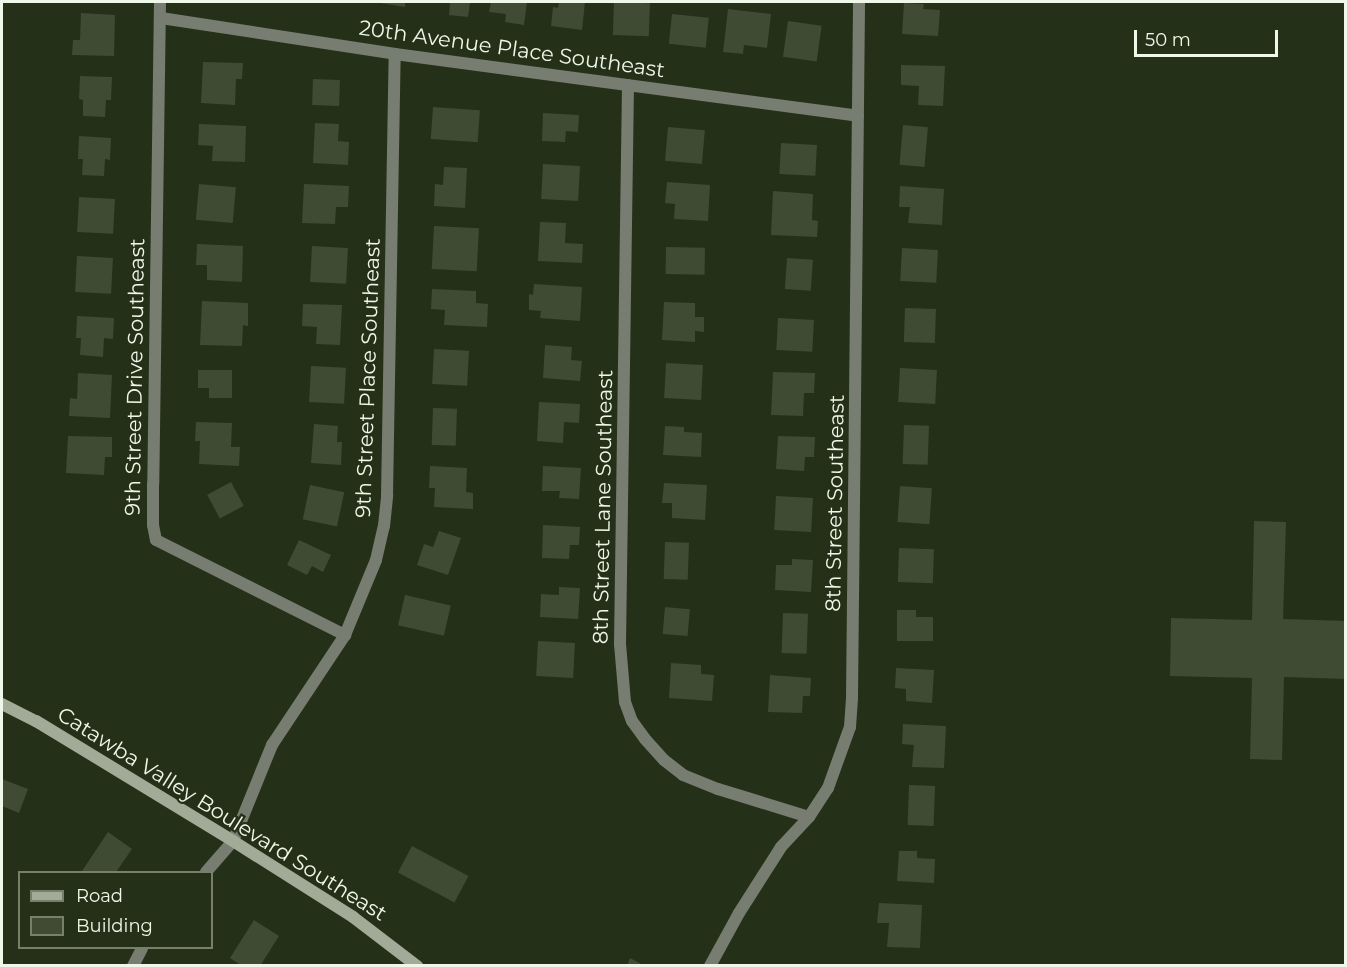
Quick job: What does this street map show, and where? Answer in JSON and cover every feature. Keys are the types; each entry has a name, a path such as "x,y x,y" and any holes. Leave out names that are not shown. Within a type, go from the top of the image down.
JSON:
{"street":[{"name":"9th Street Drive Southeast","path":"160,2 153,484 153,525 156,540 345,635"},
{"name":"8th Street Southeast","path":"710,966 780,847 809,817 828,788 850,727 859,2"},
{"name":"20th Avenue Place Southeast","path":"161,18 395,54 858,116"},
{"name":"9th Street Place Southeast","path":"208,871 234,841 272,745 345,635 376,560 387,495 395,54"},
{"name":"8th Street Lane Southeast","path":"628,85 620,644 625,702 632,722 645,739 664,760 683,775 718,789 809,817"},
{"name":"Catawba Valley Boulevard Southeast","path":"2,704 36,721 353,916 417,966"},
{"path":"132,966 141,949"}],"building":[{"path":"374,2 405,2 405,7"},
{"path":"450,2 470,2 468,17 449,15"},
{"path":"491,2 527,2 524,25 505,22 506,14 489,12"},
{"path":"559,2 585,2 582,30 551,26 553,7 558,8"},
{"path":"614,2 650,3 649,36 613,35"},
{"path":"904,3 924,4 923,9 940,10 938,36 902,34"},
{"path":"728,9 771,14 767,48 744,45 743,54 723,52"},
{"path":"81,13 115,15 114,56 72,55 73,40 80,40"},
{"path":"672,14 709,18 706,48 669,44"},
{"path":"788,21 822,26 817,61 783,57"},
{"path":"203,62 243,63 242,79 236,79 235,105 201,103"},
{"path":"901,65 945,66 943,106 918,105 919,86 901,85"},
{"path":"80,76 112,77 111,100 106,100 105,117 83,116 83,100 79,99"},
{"path":"313,79 340,80 339,106 312,105"},
{"path":"433,107 480,110 478,142 431,139"},
{"path":"543,113 579,115 578,132 566,131 565,142 542,141"},
{"path":"315,123 339,124 338,141 349,142 348,165 313,163"},
{"path":"199,124 246,126 245,162 212,161 213,146 198,145"},
{"path":"903,125 928,127 924,167 900,165"},
{"path":"668,127 705,130 702,164 665,161"},
{"path":"79,136 111,138 110,160 105,159 104,176 82,175 83,159 78,159"},
{"path":"781,143 817,145 815,176 779,174"},
{"path":"543,164 580,166 578,201 541,199"},
{"path":"444,167 467,168 465,208 434,206 435,184 443,185"},
{"path":"667,182 710,185 708,221 674,219 675,204 665,203"},
{"path":"199,184 236,187 233,223 196,220"},
{"path":"304,184 349,186 348,207 336,207 335,224 302,223"},
{"path":"900,186 944,189 942,225 908,223 910,207 899,207"},
{"path":"773,191 813,194 812,220 818,221 817,237 771,235"},
{"path":"79,197 115,199 113,234 77,232"},
{"path":"540,222 566,223 565,243 583,244 582,263 538,261"},
{"path":"434,226 479,228 477,271 432,269"},
{"path":"197,244 243,246 242,282 207,280 207,265 196,265"},
{"path":"312,246 348,248 346,284 310,282"},
{"path":"666,247 705,248 705,275 666,274"},
{"path":"902,248 938,250 936,283 900,281"},
{"path":"77,256 113,258 111,294 75,292"},
{"path":"787,258 813,260 811,291 785,289"},
{"path":"534,284 582,287 580,321 540,318 541,311 529,310 529,294 533,295"},
{"path":"432,289 476,291 476,303 488,304 487,327 444,325 445,310 431,309"},
{"path":"202,301 248,303 248,326 243,325 242,346 200,345"},
{"path":"664,302 695,303 695,317 704,317 704,332 695,331 695,342 662,340"},
{"path":"303,304 342,305 340,345 316,344 317,327 302,326"},
{"path":"905,308 936,309 935,343 904,342"},
{"path":"77,316 114,318 113,339 104,338 103,357 80,355 81,338 76,338"},
{"path":"778,318 814,320 812,352 776,350"},
{"path":"545,345 572,347 571,360 582,361 580,381 543,378"},
{"path":"434,349 469,351 467,386 432,384"},
{"path":"666,363 703,365 701,400 664,398"},
{"path":"311,366 346,368 344,404 309,402"},
{"path":"900,368 937,370 935,404 898,402"},
{"path":"198,370 232,370 232,398 209,398 209,388 198,388"},
{"path":"773,372 815,373 814,393 804,393 803,416 771,415"},
{"path":"78,373 112,375 110,418 69,416 70,398 77,399"},
{"path":"539,402 580,404 579,423 564,422 563,443 537,441"},
{"path":"433,408 457,409 456,446 432,445"},
{"path":"196,422 232,423 231,447 240,447 239,466 199,464 200,441 195,441"},
{"path":"314,424 338,426 337,442 342,442 341,465 311,463"},
{"path":"904,425 929,426 928,465 903,464"},
{"path":"665,426 684,427 684,432 702,433 701,457 663,455"},
{"path":"68,436 112,437 112,457 105,457 104,475 66,473"},
{"path":"778,436 815,437 814,457 805,457 804,471 776,469"},
{"path":"430,466 467,468 466,492 473,493 473,509 434,507 435,488 429,488"},
{"path":"543,466 581,468 579,499 559,498 560,491 542,491"},
{"path":"231,482 244,506 220,519 207,495"},
{"path":"664,483 707,485 705,520 672,518 672,503 662,503"},
{"path":"310,485 344,492 337,527 303,519"},
{"path":"900,486 932,488 929,524 897,522"},
{"path":"776,496 813,498 811,532 774,530"},
{"path":"1254,521 1286,522 1283,619 1346,621 1346,679 1284,677 1282,760 1250,759 1252,678 1170,676 1171,618 1252,620"},
{"path":"543,525 580,527 579,545 570,545 569,559 542,558"},
{"path":"439,531 461,538 448,575 417,565 424,544 433,547"},
{"path":"299,540 331,555 323,572 312,566 307,575 287,565"},
{"path":"665,542 689,543 688,580 664,579"},
{"path":"899,548 934,549 933,583 898,582"},
{"path":"792,559 813,560 811,592 775,590 776,565 792,565"},
{"path":"559,587 580,588 578,619 540,617 541,594 559,595"},
{"path":"405,595 451,606 444,636 398,625"},
{"path":"665,607 690,609 688,636 663,634"},
{"path":"897,610 916,610 916,617 933,617 933,641 897,641"},
{"path":"783,613 808,614 807,654 782,653"},
{"path":"538,641 575,643 573,678 536,676"},
{"path":"671,663 701,665 701,674 714,675 712,701 669,698"},
{"path":"896,668 934,670 932,703 906,701 906,689 895,688"},
{"path":"770,675 811,678 810,696 803,696 802,713 768,712"},
{"path":"903,724 946,726 944,768 912,767 914,745 902,744"},
{"path":"2,779 28,789 19,813 2,806"},
{"path":"909,785 935,786 934,826 908,825"},
{"path":"108,832 132,849 117,871 82,871"},
{"path":"412,846 469,876 454,903 398,872"},
{"path":"899,851 917,851 917,858 935,859 934,883 897,881"},
{"path":"879,903 922,905 920,948 887,947 889,923 877,923"},
{"path":"254,920 279,936 260,966 242,966 230,958"},
{"path":"630,958 645,966 627,966"}]}
